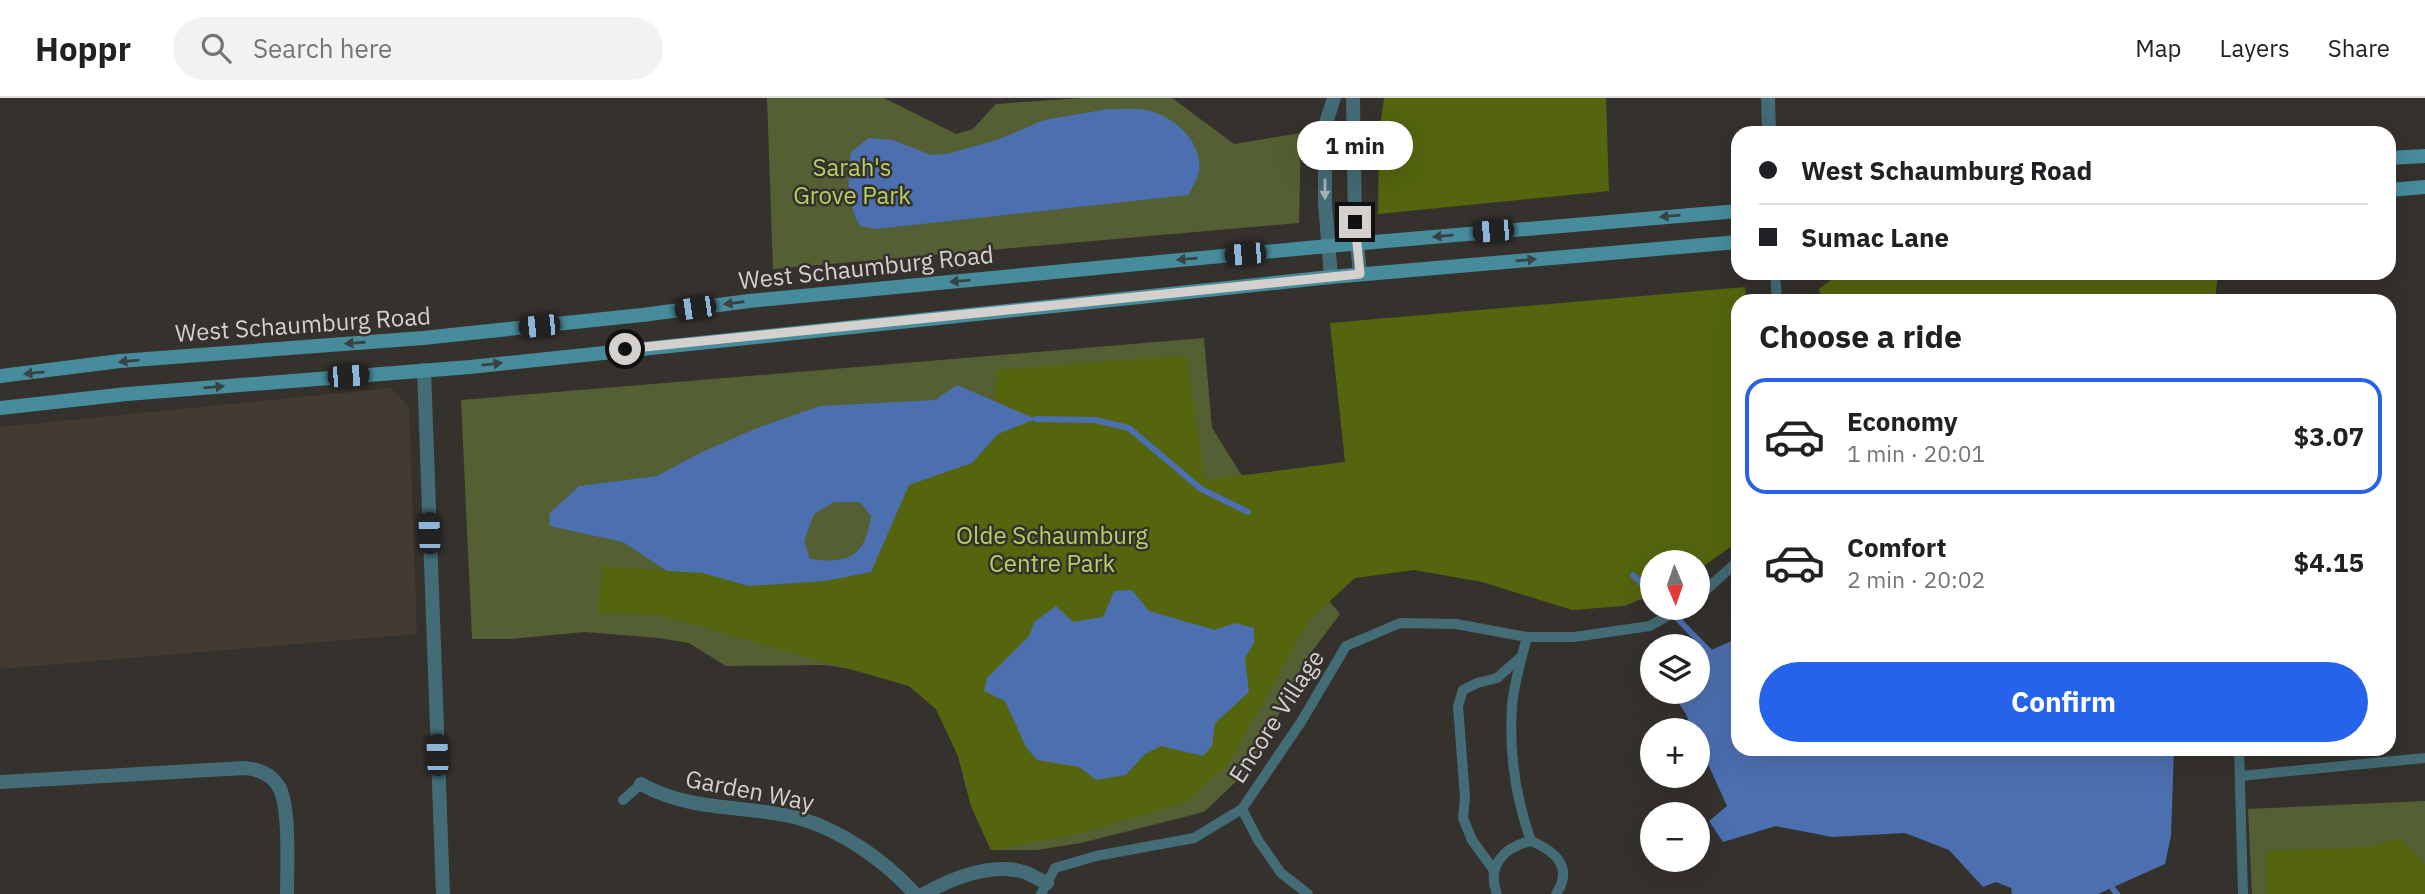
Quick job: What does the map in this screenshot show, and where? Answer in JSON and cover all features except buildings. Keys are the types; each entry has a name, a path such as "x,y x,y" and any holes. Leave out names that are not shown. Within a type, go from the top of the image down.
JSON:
{"main road":[{"path":"2396,158 2425,156"},
{"path":"2396,189 2425,187"},
{"name":"West Schaumburg Road","path":"0,376 120,361 423,338 749,301 1357,243 1731,212"},
{"path":"0,408 127,394 424,370 1360,274 1731,243"}],"street":[{"path":"1331,277 1325,126 1334,98"},
{"path":"1353,98 1360,274"},
{"path":"1768,98 1769,126"},
{"path":"424,370 443,894"},
{"path":"0,782 244,768 257,770 269,776 282,792 287,894"},
{"name":"Garden Way","path":"641,784 662,796 686,802 798,818 837,833 867,853 915,894"},
{"path":"924,894 945,882 999,870 1025,872 1044,889"}],"lane":[{"path":"1710,586 1731,567"},
{"name":"Encore Village","path":"1044,889 1055,868 1096,856 1194,838 1242,809 1301,722 1346,646 1400,623 1456,624 1527,637 1574,637 1650,626 1660,620"},
{"path":"1527,637 1512,706 1520,812 1531,841 1556,854 1562,886 1556,894"},
{"path":"1497,894 1493,869 1472,840 1463,818 1465,798 1458,706 1463,690 1477,682 1497,678 1522,656"},
{"path":"2239,756 2243,894"},
{"path":"2240,776 2425,758"},
{"path":"623,800 641,784"},
{"path":"1242,809 1258,840 1281,873 1308,894"},
{"path":"1493,869 1505,853 1531,841"}],"shaded area":[{"path":"391,388 409,407 417,634 0,669 0,427"}],"green space":[{"name":"Sarah's Grove Park","path":"767,98 884,98 956,134 973,129 996,104 1083,98 1172,98 1234,144 1301,133 1299,223 773,269"},
{"path":"1384,98 1606,98 1609,191 1378,214 1379,135"},
{"path":"1831,280 2217,280 2216,294 1820,294 1819,289"},
{"path":"1745,287 1746,294 1731,294 1731,547 1710,561 1710,550 1640,550 1640,600 1624,606 1572,610 1482,582 1414,570 1355,578 1309,620 1231,760 1188,801 1082,833 991,850 971,806 958,756 936,709 909,686 660,615 597,612 603,566 702,573 749,586 825,581 871,572 909,485 972,463 998,434 995,394 997,370 1186,355 1205,480 1345,462 1330,323"},
{"name":"Olde Schaumburg Centre Park","path":"1204,338 1212,428 1297,563 1340,614 1304,662 1282,709 1245,773 1204,812 1081,843 1037,850 991,850 971,806 958,756 936,709 909,686 856,670 826,665 726,666 689,643 658,638 585,632 510,639 472,639 461,400"},
{"path":"2425,801 2425,894 2252,894 2248,809"},
{"path":"2401,838 2425,865 2425,894 2267,894 2266,851 2369,847"}],"water":[{"path":"1108,109 1141,109 1157,113 1186,133 1198,153 1199,164 1198,176 1188,195 876,229 860,226 856,218 849,190 851,152 869,138 893,140 931,155 947,154 997,140 1044,120"},
{"path":"957,385 1036,419 998,434 972,463 909,485 871,572 825,581 749,586 702,573 667,571 623,542 550,526 549,514 579,486 657,476 700,453 757,428 820,406 935,400","holes":["834,502 860,502 871,516 859,549 845,558 810,559 804,541 814,514"]},
{"path":"1132,590 1149,611 1215,630 1235,623 1254,628 1254,643 1245,658 1249,692 1215,723 1212,746 1203,756 1161,746 1145,754 1126,775 1096,780 1079,767 1037,760 1026,747 1005,701 984,691 987,678 1029,636 1034,622 1056,606 1073,622 1103,617 1114,591"},
{"path":"1731,641 1731,756 2174,756 2171,836 2165,864 2098,894 2012,894 2011,888 1996,882 1983,887 1949,850 1905,833 1832,837 1776,826 1723,842 1710,822 1727,806 1710,768 1710,718 1688,718 1679,704 1710,704 1710,651"}],"waterway":[{"path":"1036,419 1095,420 1129,428 1201,489 1248,512"},
{"path":"1633,575 1640,582"},
{"path":"1679,620 1692,634"},
{"path":"2113,889 2117,894"}],"route":[{"path":"625,349 1360,274 1355,222"}]}
